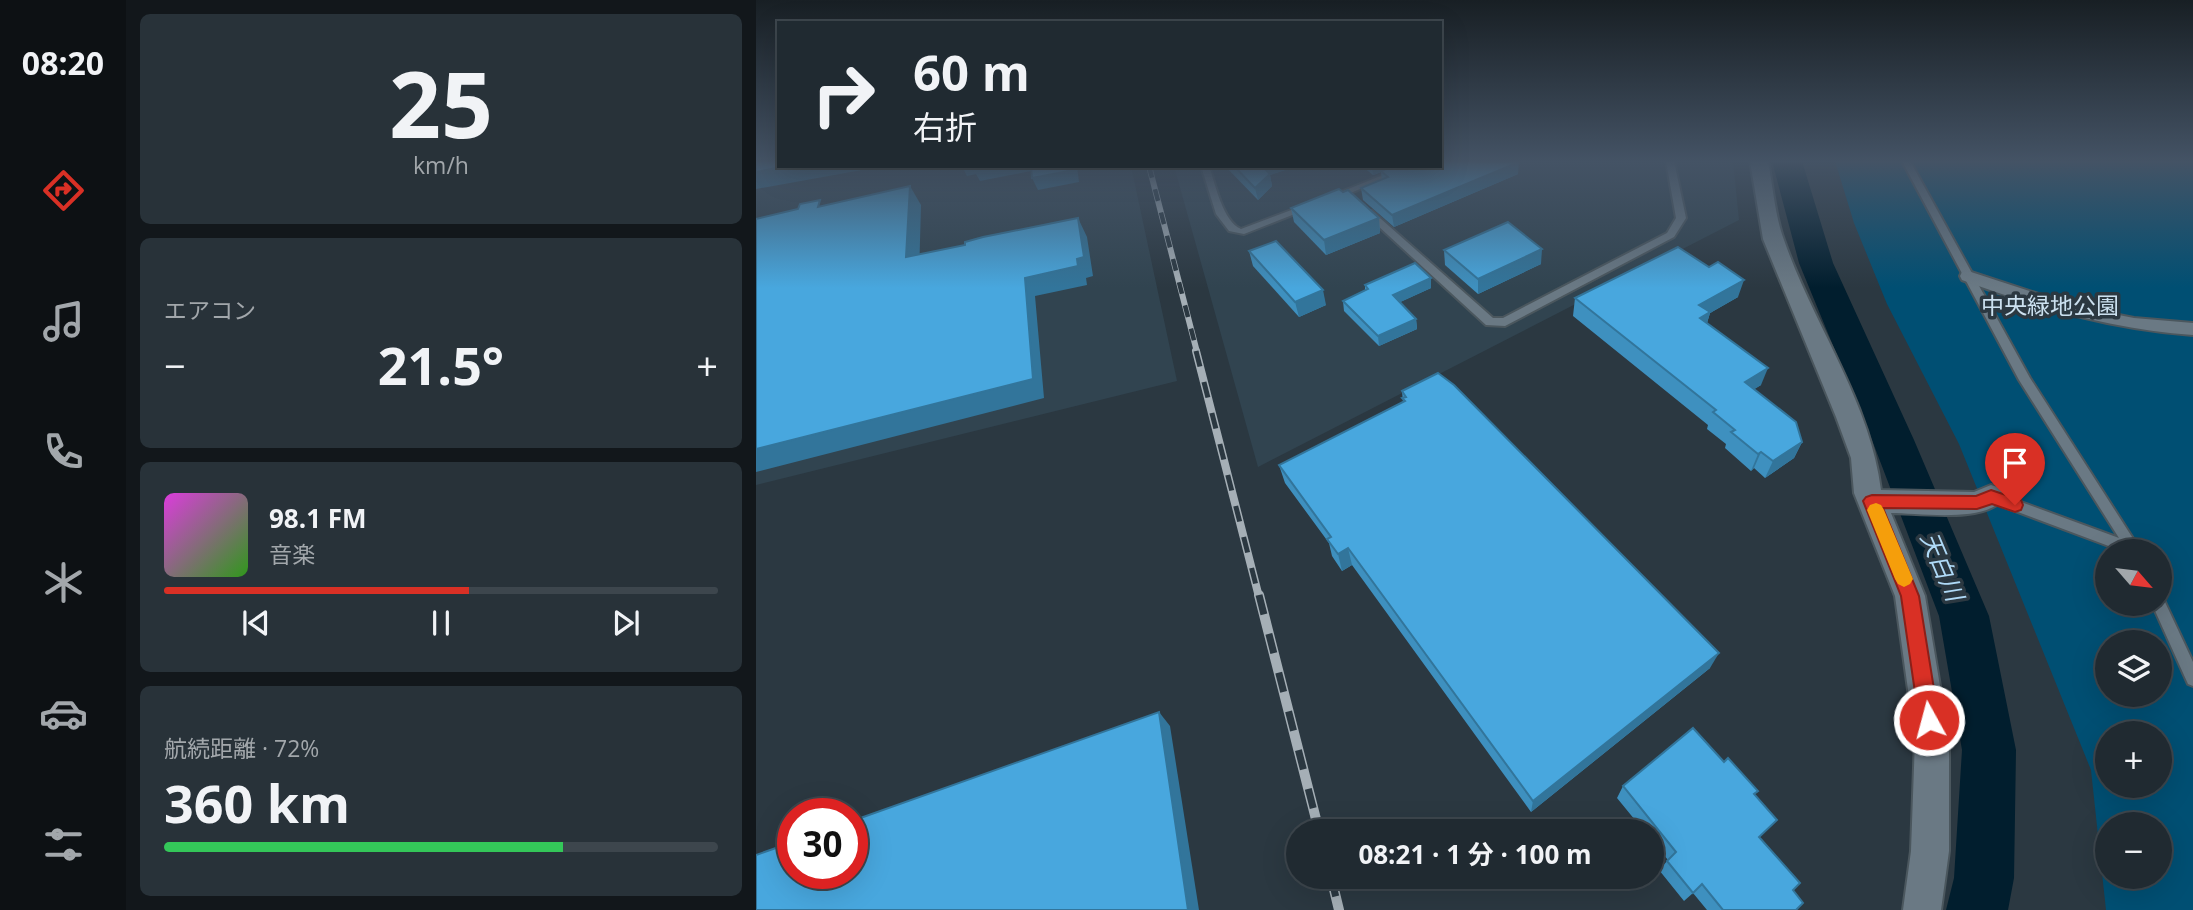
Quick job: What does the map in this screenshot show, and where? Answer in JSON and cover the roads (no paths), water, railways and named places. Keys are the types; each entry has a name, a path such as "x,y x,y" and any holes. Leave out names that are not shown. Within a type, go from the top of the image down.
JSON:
{"street":[{"path":"1767,203 1773,239 1849,417 1864,458 1868,493 1878,501 1910,596 1932,740 1931,839 1922,910"},
{"path":"1968,276 2028,300 2083,316 2147,327 2193,329"},
{"path":"1878,501 1984,500"}],"lane":[{"path":"1217,203 1221,214 1232,229 1241,232 1315,203"},
{"path":"1358,203 1490,322 1505,322 1671,235 1681,218 1678,203"},
{"path":"1929,203 2025,380 2126,539"},
{"path":"1984,500 2100,539"},
{"path":"2164,616 2193,679"}],"waterway":[{"name":"天白川","path":"1799,203 1816,263 1893,440 1964,616 1989,750 1984,878 1977,910"}],"railway":[{"path":"1159,203 1197,352"},
{"path":"1196,351 1259,597"},
{"path":"1259,595 1316,819"},
{"path":"1334,889 1339,910"}],"park label":[{"name":"中央緑地公園","path":"2050,305"}]}
